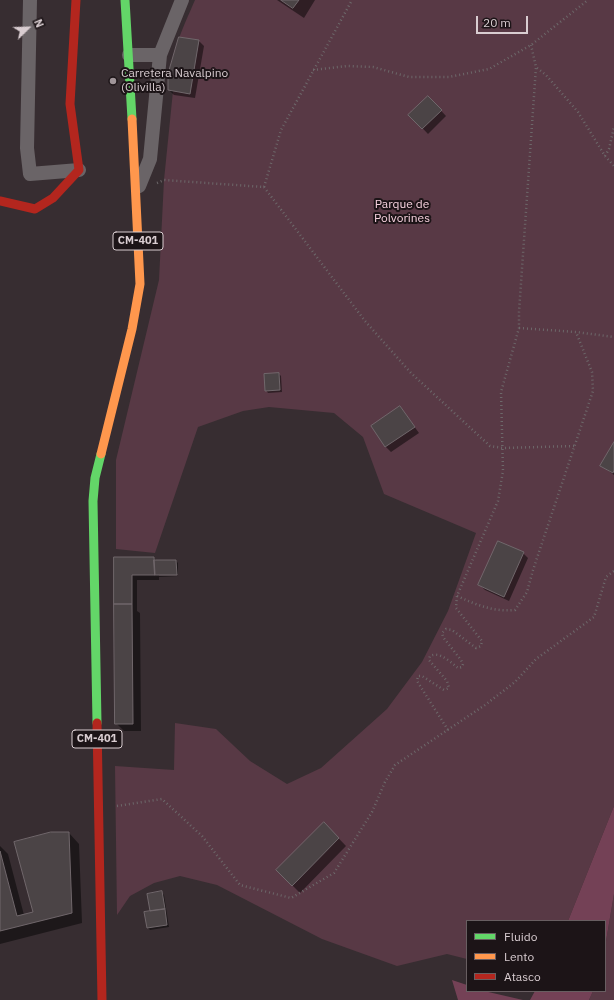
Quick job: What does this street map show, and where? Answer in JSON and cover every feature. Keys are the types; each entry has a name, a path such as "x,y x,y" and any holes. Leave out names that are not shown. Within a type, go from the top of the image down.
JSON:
{"main road":[{"path":"0,201 35,209 53,198 79,170 70,104 76,0"},
{"name":"CM-401","path":"102,1000 93,501 95,478 132,329 140,284 125,0"}],"street":[{"path":"30,0 27,148 30,174 79,170"},
{"path":"136,192 150,159 160,55 182,0"},
{"path":"128,55 160,55"}],"path":[{"path":"264,187 281,130 352,0"},
{"path":"313,70 347,66 374,67 409,77 449,77 489,69 531,45 588,0"},
{"path":"448,730 417,681 418,676 422,676 444,690 449,688 447,681 429,660 430,656 433,654 438,654 458,668 462,667 463,664 461,660 443,637 442,633 446,629 452,630 476,648 481,646 482,641 456,608 457,596 498,501 503,471 501,392 519,328 536,68 531,45"},
{"path":"536,68 546,75 578,112 605,156 614,166"},
{"path":"605,156 609,149 614,127"},
{"path":"136,192 164,180 264,187 365,321 411,373 490,446 503,448 575,446"},
{"path":"519,328 576,332 614,338"},
{"path":"457,596 486,609 503,611 515,610 527,592 593,391 592,372 576,332"},
{"path":"98,809 162,799 202,836 240,885 290,898 334,872 372,812 385,782 395,765 485,705 515,682 536,659 594,617 606,577 614,571"}],"green space":[{"name":"Parque de Polvorines","path":"195,0 614,0 614,806 568,920 466,920 466,959 447,954 397,966 322,939 217,885 180,876 154,883 130,896 117,915 115,766 174,770 175,723 216,729 250,761 287,784 321,768 387,709 422,662 448,611 476,533 384,494 363,437 334,413 269,407 243,411 198,427 155,553 116,549 116,460 159,280 164,180 173,91 168,90 169,78 177,44"},
{"path":"614,894 614,1000 589,1000 593,992 606,992 606,941"}],"shaded area":[{"path":"614,806 614,894 606,941 606,920 568,920"},
{"path":"452,980 466,985 466,992 488,992 523,1000 458,1000"},
{"path":"534,992 593,992 589,1000 530,1000"}],"building":[{"path":"281,0 299,0 293,8"},
{"path":"179,37 199,40 190,94 168,90 168,74"},
{"path":"428,96 442,110 422,129 408,115"},
{"path":"279,373 280,390 265,391 264,374"},
{"path":"400,406 415,427 385,447 371,426"},
{"path":"614,442 614,470 613,473 600,466"},
{"path":"498,541 524,552 504,597 478,585"},
{"path":"114,557 154,557 155,575 132,575 132,604 114,604"},
{"path":"154,560 176,560 177,575 155,575"},
{"path":"114,604 132,604 133,724 115,724"},
{"path":"324,822 339,838 292,886 276,870"},
{"path":"51,832 69,832 72,913 0,931 0,851 17,916 33,912 14,842"},
{"path":"162,891 165,909 150,911 147,894"},
{"path":"165,909 167,925 147,928 144,912"}],"traffic: fast":[{"path":"125,0 132,119"},
{"path":"97,723 93,501 95,478 101,454"}],"traffic: slow":[{"path":"101,454 132,329 140,284 132,119"}],"traffic: jam":[{"path":"0,201 35,209 53,198 79,170 70,104 76,0"},
{"path":"97,723 102,1000"}],"place":[{"name":"Carretera Navalpino (Olivilla)","path":"113,81"}]}
